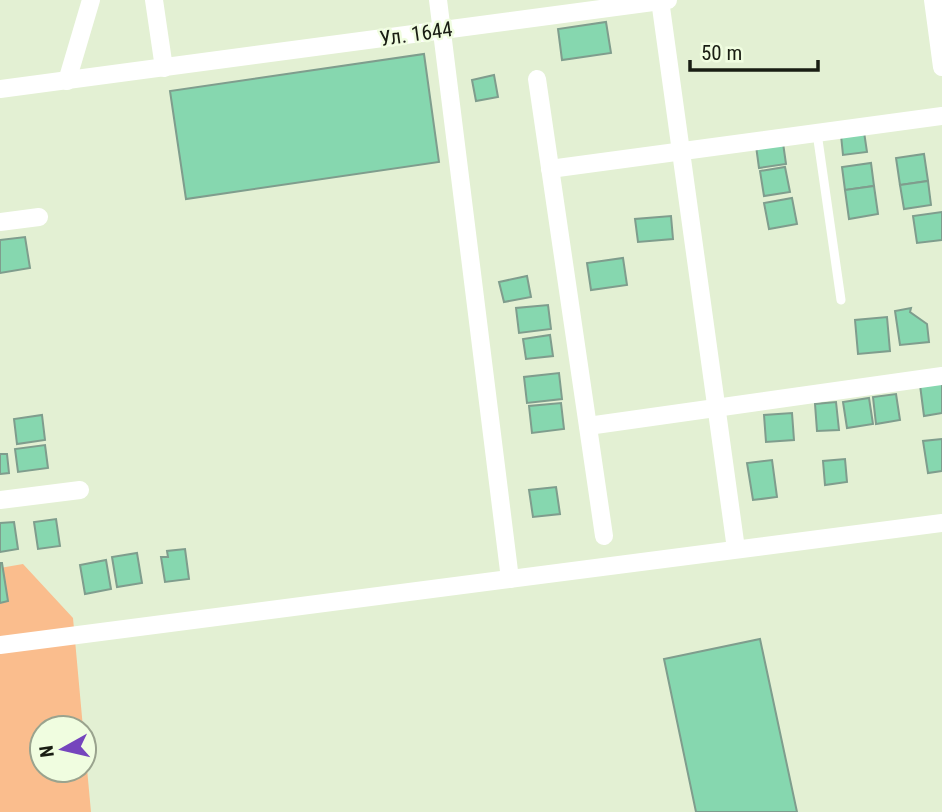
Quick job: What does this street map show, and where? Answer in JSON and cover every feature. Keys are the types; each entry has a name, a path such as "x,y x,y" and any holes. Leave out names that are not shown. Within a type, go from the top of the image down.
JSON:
{"street":[{"path":"67,80 91,0"},
{"path":"154,0 163,68"},
{"path":"438,0 510,579"},
{"path":"662,0 736,550"},
{"name":"Ул. 1644","path":"0,89 662,0"},
{"path":"933,0 942,67"},
{"path":"537,79 604,536"},
{"path":"550,169 942,116"},
{"path":"0,222 39,217"},
{"path":"587,426 942,376"},
{"path":"0,500 80,490"},
{"path":"0,645 942,523"}],"lane":[{"path":"817,133 841,300"}],"shaded area":[{"path":"23,564 73,618 82,714 28,714 28,784 88,784 91,812 0,812 0,568"}],"building":[{"path":"606,22 611,53 562,60 558,29"},
{"path":"424,54 439,162 186,199 170,91"},
{"path":"494,75 498,97 476,101 472,80"},
{"path":"864,132 867,152 843,155 841,135"},
{"path":"783,143 786,164 759,168 756,146"},
{"path":"924,154 928,181 900,185 896,158"},
{"path":"871,163 874,186 845,190 842,167"},
{"path":"785,167 790,192 764,196 760,171"},
{"path":"928,181 931,205 904,209 900,185"},
{"path":"874,186 878,214 849,219 845,190"},
{"path":"792,198 797,224 769,229 764,203"},
{"path":"942,212 942,240 917,243 913,216"},
{"path":"671,216 673,239 638,242 635,219"},
{"path":"25,237 30,268 0,273 0,240"},
{"path":"623,258 627,285 591,290 587,263"},
{"path":"527,276 531,297 504,302 499,282"},
{"path":"548,305 551,329 519,333 516,308"},
{"path":"911,308 910,312 927,324 929,342 900,345 895,311"},
{"path":"887,317 890,351 858,354 855,320"},
{"path":"550,335 553,356 526,359 523,339"},
{"path":"559,373 562,399 527,403 524,377"},
{"path":"942,382 942,413 924,416 920,385"},
{"path":"896,394 900,420 876,424 873,397"},
{"path":"869,398 873,424 847,428 843,402"},
{"path":"836,402 839,430 817,431 815,404"},
{"path":"561,403 564,429 532,433 529,406"},
{"path":"792,413 794,440 766,442 764,415"},
{"path":"42,415 45,440 17,444 14,419"},
{"path":"942,439 942,471 928,473 923,441"},
{"path":"45,445 48,468 18,472 15,449"},
{"path":"0,454 7,454 9,473 0,474"},
{"path":"845,459 847,482 825,485 823,461"},
{"path":"772,460 777,497 753,500 747,463"},
{"path":"556,487 560,514 533,517 529,490"},
{"path":"56,519 60,546 38,549 34,522"},
{"path":"14,522 18,549 0,552 0,523"},
{"path":"185,549 189,579 165,582 161,557 168,557 167,551"},
{"path":"137,553 142,583 117,587 112,557"},
{"path":"106,560 111,589 85,594 80,565"},
{"path":"0,563 8,601 0,603"},
{"path":"760,639 797,812 696,812 664,659"}]}
